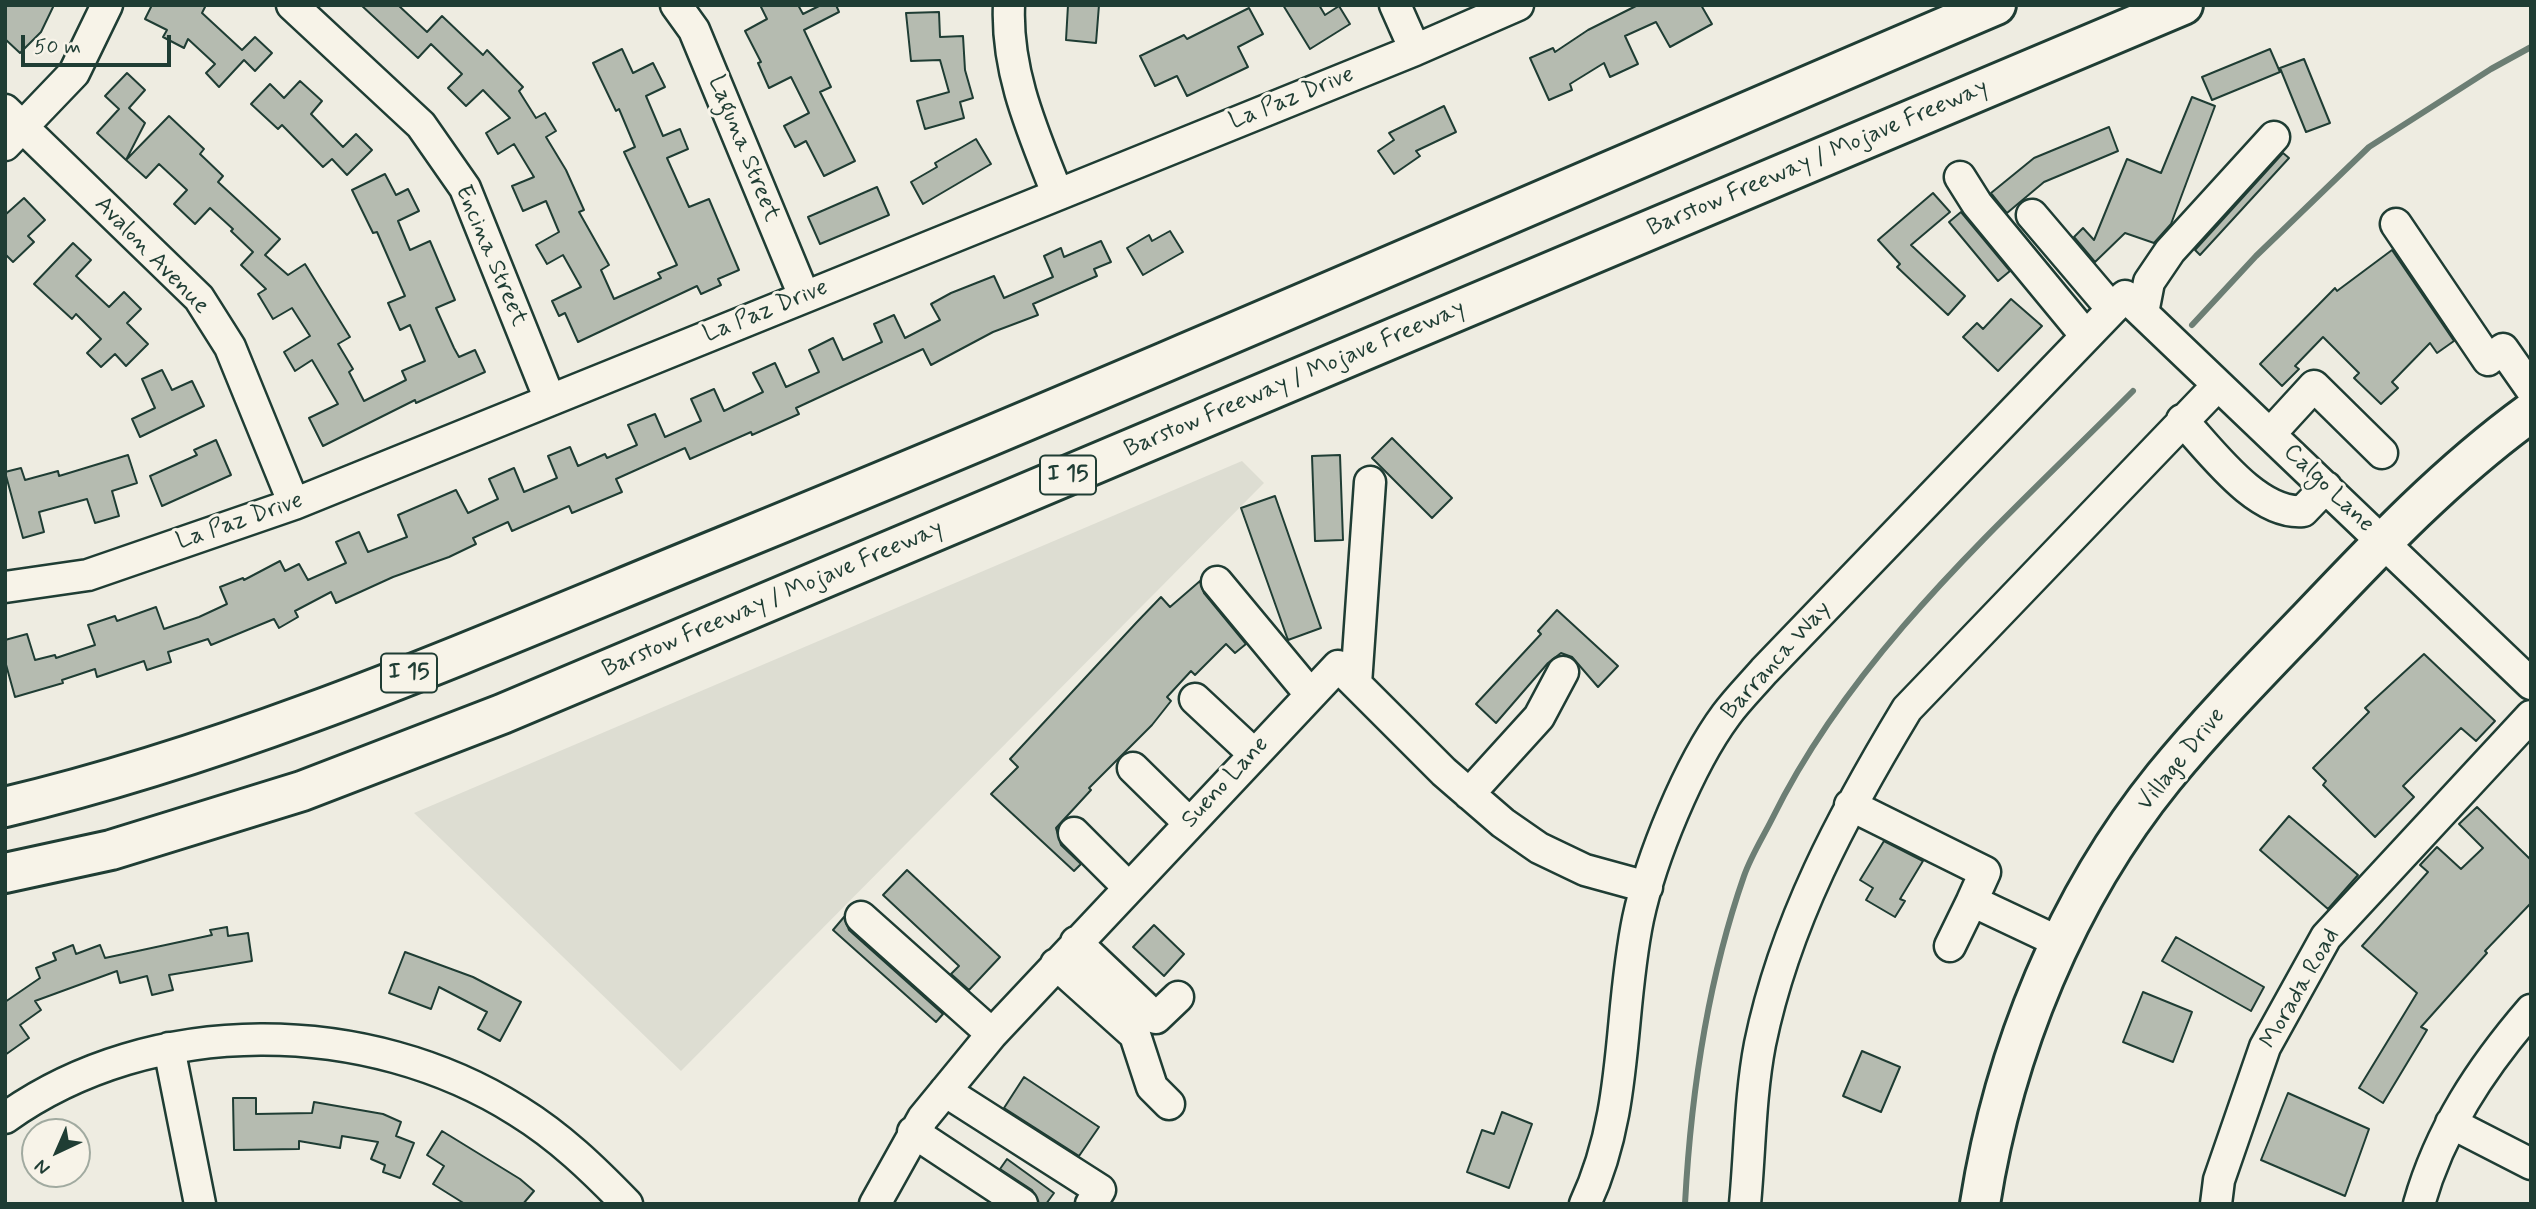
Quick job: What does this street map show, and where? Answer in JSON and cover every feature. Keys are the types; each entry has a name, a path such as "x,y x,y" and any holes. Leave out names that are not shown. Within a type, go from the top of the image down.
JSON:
{"main road":[{"name":"I 15","path":"5,807 80,789 243,739 508,634 803,514 1996,5"},
{"name":"Barstow Freeway / Mojave Freeway","path":"5,873 111,850 302,790 502,714 2183,5"},
{"path":"2116,33 2193,5"},
{"name":"Village Drive","path":"1980,1204 1990,1136 2022,1030 2061,943 2115,847 2163,779 2221,712 2382,541 2477,451 2531,412"}],"street":[{"path":"11,128 74,73 107,5"},
{"name":"Encina Street","path":"292,5 421,125 465,188 550,400"},
{"name":"Laguna Street","path":"676,5 695,30 804,296"},
{"path":"1009,5 1008,27 1020,96 1057,192"},
{"path":"1395,5 1415,50"},
{"name":"La Paz Drive","path":"5,587 88,575 294,504 1057,192 1415,50 1518,5"},
{"name":"Avalon Avenue","path":"11,128 199,298 230,347 294,504"},
{"path":"2126,306 2149,282 2170,251 2274,137"},
{"path":"1960,177 1977,204 2085,336"},
{"name":"Calgo Lane","path":"2032,215 2126,306 2218,385 2531,684"},
{"path":"2396,225 2488,360 2503,349 2531,389"},
{"name":"Barranca Way","path":"1585,1204 1605,1149 1619,1094 1638,919 1647,887 1691,774 1725,716 1764,671 2085,336 2126,306"},
{"path":"1745,1204 1760,1046 1779,971 1807,894 1850,805 1907,709 2218,385"},
{"path":"2270,434 2314,386 2382,453"},
{"path":"2182,420 2224,466 2265,502 2279,509 2289,512 2303,511 2326,487"},
{"path":"1356,684 1370,481"},
{"path":"1217,582 1310,694"},
{"name":"Sueno Lane","path":"875,1204 914,1132 992,1034 1338,666 1469,794 1539,848 1585,870 1647,887"},
{"path":"1469,794 1539,717 1563,672"},
{"path":"1195,699 1254,754"},
{"name":"Morada Road","path":"2216,1204 2219,1180 2265,1046 2326,937 2531,716"},
{"path":"1133,768 1189,822"},
{"path":"1850,805 1986,872 1950,946"},
{"path":"1074,833 1128,887"},
{"path":"1972,901 2061,943"},
{"path":"861,917 992,1034"},
{"path":"1076,943 1156,1018 1178,997"},
{"path":"1056,964 1136,1035 1152,1087 1169,1104"},
{"path":"2419,1204 2451,1122 2473,1083 2531,1010"},
{"path":"5,1118 64,1084 169,1048 276,1037 374,1051 423,1065 472,1086 538,1125 588,1164 628,1204"},
{"path":"169,1048 200,1204"},
{"path":"945,1091 1100,1190 1091,1204"},
{"path":"2451,1122 2531,1164"},
{"path":"914,1132 1022,1204"}],"shaded area":[{"path":"1242,461 1264,483 681,1071 414,813"}],"building":[{"path":"5,5 54,5 41,32 20,53 5,39"},
{"path":"152,5 206,5 202,13 242,50 255,37 272,53 255,71 244,60 219,87 206,73 215,64 188,39 184,48 163,37 167,30 145,19"},
{"path":"361,5 398,5 427,32 442,16 483,55 487,50 523,87 519,91 536,118 545,113 556,131 546,137 566,170 584,210 579,212 609,265 601,270 614,299 661,278 658,273 677,265 624,152 635,147 619,109 616,111 593,63 622,49 633,73 653,63 665,87 646,96 663,136 680,129 688,149 667,158 689,207 709,199 739,270 718,279 721,285 701,294 697,286 578,342 565,313 559,316 552,301 581,287 563,255 547,264 536,245 559,232 546,201 523,211 512,186 534,177 514,144 498,154 486,133 510,118 483,90 466,106 448,88 462,74 431,44 418,58"},
{"path":"760,5 798,5 803,14 821,5 836,5 839,12 804,30 831,87 820,92 855,161 824,176 806,141 795,147 784,126 809,113 791,77 769,88 758,63 761,62 745,31 767,19"},
{"path":"1068,5 1099,5 1096,43 1066,40"},
{"path":"1283,5 1319,5 1325,15 1339,6 1350,24 1310,49"},
{"path":"1638,5 1701,5 1712,24 1670,47 1656,22 1625,36 1638,64 1610,77 1604,63 1570,84 1572,90 1549,100 1530,58 1553,48 1555,52 1588,30"},
{"path":"1249,8 1263,34 1238,47 1248,67 1187,96 1177,76 1155,86 1140,56 1184,35 1187,39"},
{"path":"939,12 940,37 963,36 965,70 973,98 960,102 964,118 925,129 917,101 949,92 940,60 911,61 906,13"},
{"path":"2270,49 2280,72 2212,100 2202,77"},
{"path":"2304,59 2330,123 2306,132 2280,68"},
{"path":"127,73 145,90 129,108 145,123 126,160 97,133 119,109 105,96"},
{"path":"300,81 322,101 311,114 343,147 356,134 372,150 347,175 332,159 323,167 282,125 278,129 251,104 270,84 284,98"},
{"path":"2192,97 2215,106 2171,224 2154,243 2125,233 2095,262 2074,237 2083,228 2094,240 2127,159 2161,173"},
{"path":"1444,106 1456,132 1416,151 1420,156 1394,174 1378,151 1394,140 1389,133"},
{"path":"169,116 204,149 200,154 223,176 218,182 280,239 265,255 288,275 305,264 350,337 338,344 353,369 349,372 364,401 406,380 402,371 425,361 410,325 400,330 388,303 405,296 377,232 373,233 352,190 385,174 396,195 408,189 419,211 398,221 410,250 430,241 455,300 436,308 454,348 459,357 475,350 485,372 416,403 415,400 323,446 309,418 338,404 312,360 295,371 284,352 310,336 292,308 273,319 258,294 266,289 241,265 253,252 231,231 233,229 210,208 195,224 174,204 187,190 159,164 146,178 126,160"},
{"path":"2109,127 2118,151 2044,182 2007,213 1991,193 2034,158"},
{"path":"976,139 991,164 923,204 911,182 937,167 935,163"},
{"path":"2283,153 2289,158 2200,255 2195,250"},
{"path":"877,187 889,215 820,244 808,217"},
{"path":"1933,193 1950,212 1911,245 1965,296 1948,315 1897,267 1900,264 1878,240"},
{"path":"24,198 45,220 28,236 34,242 13,262 5,254 5,215"},
{"path":"1961,212 2010,271 1998,281 1949,222"},
{"path":"1170,231 1183,252 1143,275 1127,248 1149,235 1152,241"},
{"path":"1101,241 1111,262 1094,269 1097,276 1033,304 1038,315 993,332 931,365 923,349 796,408 799,414 752,435 751,432 690,459 685,448 616,479 622,492 572,513 569,506 512,531 508,522 473,538 476,544 449,557 393,577 336,603 331,592 295,611 298,617 279,628 274,619 211,645 208,639 168,652 171,662 147,670 144,661 97,677 95,669 62,680 63,683 15,697 5,661 5,640 27,634 35,660 55,655 56,658 95,645 88,625 115,616 117,621 156,607 164,629 199,617 227,604 220,587 243,578 244,580 280,561 285,571 299,564 308,580 346,563 336,542 359,532 368,552 407,537 398,515 456,490 468,513 498,499 489,479 514,468 524,492 557,478 548,456 570,447 578,466 605,454 607,458 637,445 628,425 655,414 665,437 701,421 691,399 714,389 724,411 763,392 753,373 775,363 786,387 819,372 809,350 833,338 843,360 882,342 874,324 894,315 905,338 940,320 931,304 951,293 994,276 1004,298 1053,277 1044,256 1061,248 1064,257"},
{"path":"73,243 91,260 76,276 109,307 124,292 141,309 127,323 148,344 126,366 115,354 101,367 87,353 101,339 76,314 72,319 34,284"},
{"path":"2392,250 2454,341 2437,353 2430,343 2392,382 2398,388 2381,404 2354,378 2359,373 2323,337 2295,366 2299,369 2282,386 2260,364 2335,288 2337,291"},
{"path":"2011,299 2042,326 1998,371 1963,337 1977,323 1983,329"},
{"path":"162,370 172,390 192,381 204,406 140,437 132,419 155,408 142,379"},
{"path":"1392,438 1452,498 1432,518 1372,458"},
{"path":"216,440 231,475 162,506 150,476 197,455 194,450"},
{"path":"128,455 137,483 112,491 119,516 95,523 87,499 39,512 44,532 23,538 5,472 21,468 25,480 58,471 59,476"},
{"path":"1340,455 1343,540 1315,541 1312,456"},
{"path":"1275,496 1321,628 1288,640 1241,508"},
{"path":"1200,581 1204,593 1246,644 1235,653 1226,644 1195,675 1191,671 1167,697 1171,701 1152,725 1089,788 1091,790 1056,828 1061,845 1081,864 1074,871 991,794 1018,767 1010,759 1161,597 1170,607"},
{"path":"1557,610 1618,666 1598,687 1572,657 1561,653 1548,663 1496,723 1476,704 1541,634 1538,631"},
{"path":"2424,654 2495,721 2476,741 2461,728 2403,786 2414,797 2375,837 2323,785 2326,781 2313,768 2369,712 2365,708"},
{"path":"2477,807 2531,860 2531,903 2485,951 2487,953 2421,1027 2427,1030 2383,1103 2359,1088 2417,993 2362,946 2428,872 2420,865 2437,847 2461,869 2483,848 2459,824"},
{"path":"2289,816 2358,875 2328,909 2260,850"},
{"path":"1884,841 1923,861 1900,899 1905,901 1895,917 1866,900 1873,888 1860,880"},
{"path":"907,870 1000,957 969,990 951,974 959,966 883,895"},
{"path":"844,917 849,930 943,1014 936,1022 833,930"},
{"path":"1154,925 1184,954 1164,976 1133,947"},
{"path":"227,927 228,936 248,933 252,961 169,975 173,990 152,995 147,976 120,983 117,971 35,1001 41,1010 20,1025 29,1038 5,1055 5,1002 40,978 36,968 56,960 53,953 73,945 76,954 100,945 105,958 212,935 210,930"},
{"path":"2176,937 2264,987 2251,1011 2162,961"},
{"path":"405,952 473,977 521,1002 500,1041 478,1029 487,1012 439,987 431,1009 389,993"},
{"path":"2143,992 2192,1012 2173,1062 2123,1042"},
{"path":"1862,1051 1900,1067 1881,1112 1843,1096"},
{"path":"1024,1077 1099,1127 1079,1156 1004,1108"},
{"path":"2288,1093 2369,1129 2345,1196 2261,1160"},
{"path":"233,1098 256,1098 256,1114 312,1113 314,1102 383,1114 401,1122 396,1136 414,1143 400,1178 383,1172 385,1165 371,1159 378,1142 342,1136 340,1148 299,1141 299,1149 234,1150"},
{"path":"1502,1112 1532,1124 1509,1188 1467,1172 1482,1130 1494,1134"},
{"path":"442,1131 520,1179 534,1191 523,1204 465,1204 433,1184 444,1166 427,1155"},
{"path":"1007,1159 1054,1193 1046,1204 1039,1204 1032,1190 1000,1169"}],"waterway":[{"path":"2192,325 2256,256 2369,147 2491,69 2531,47"},
{"path":"1685,1204 1697,1079 1720,956 1744,876 1772,819 1806,758 1845,699 1888,644 1983,540 2133,391"}]}
